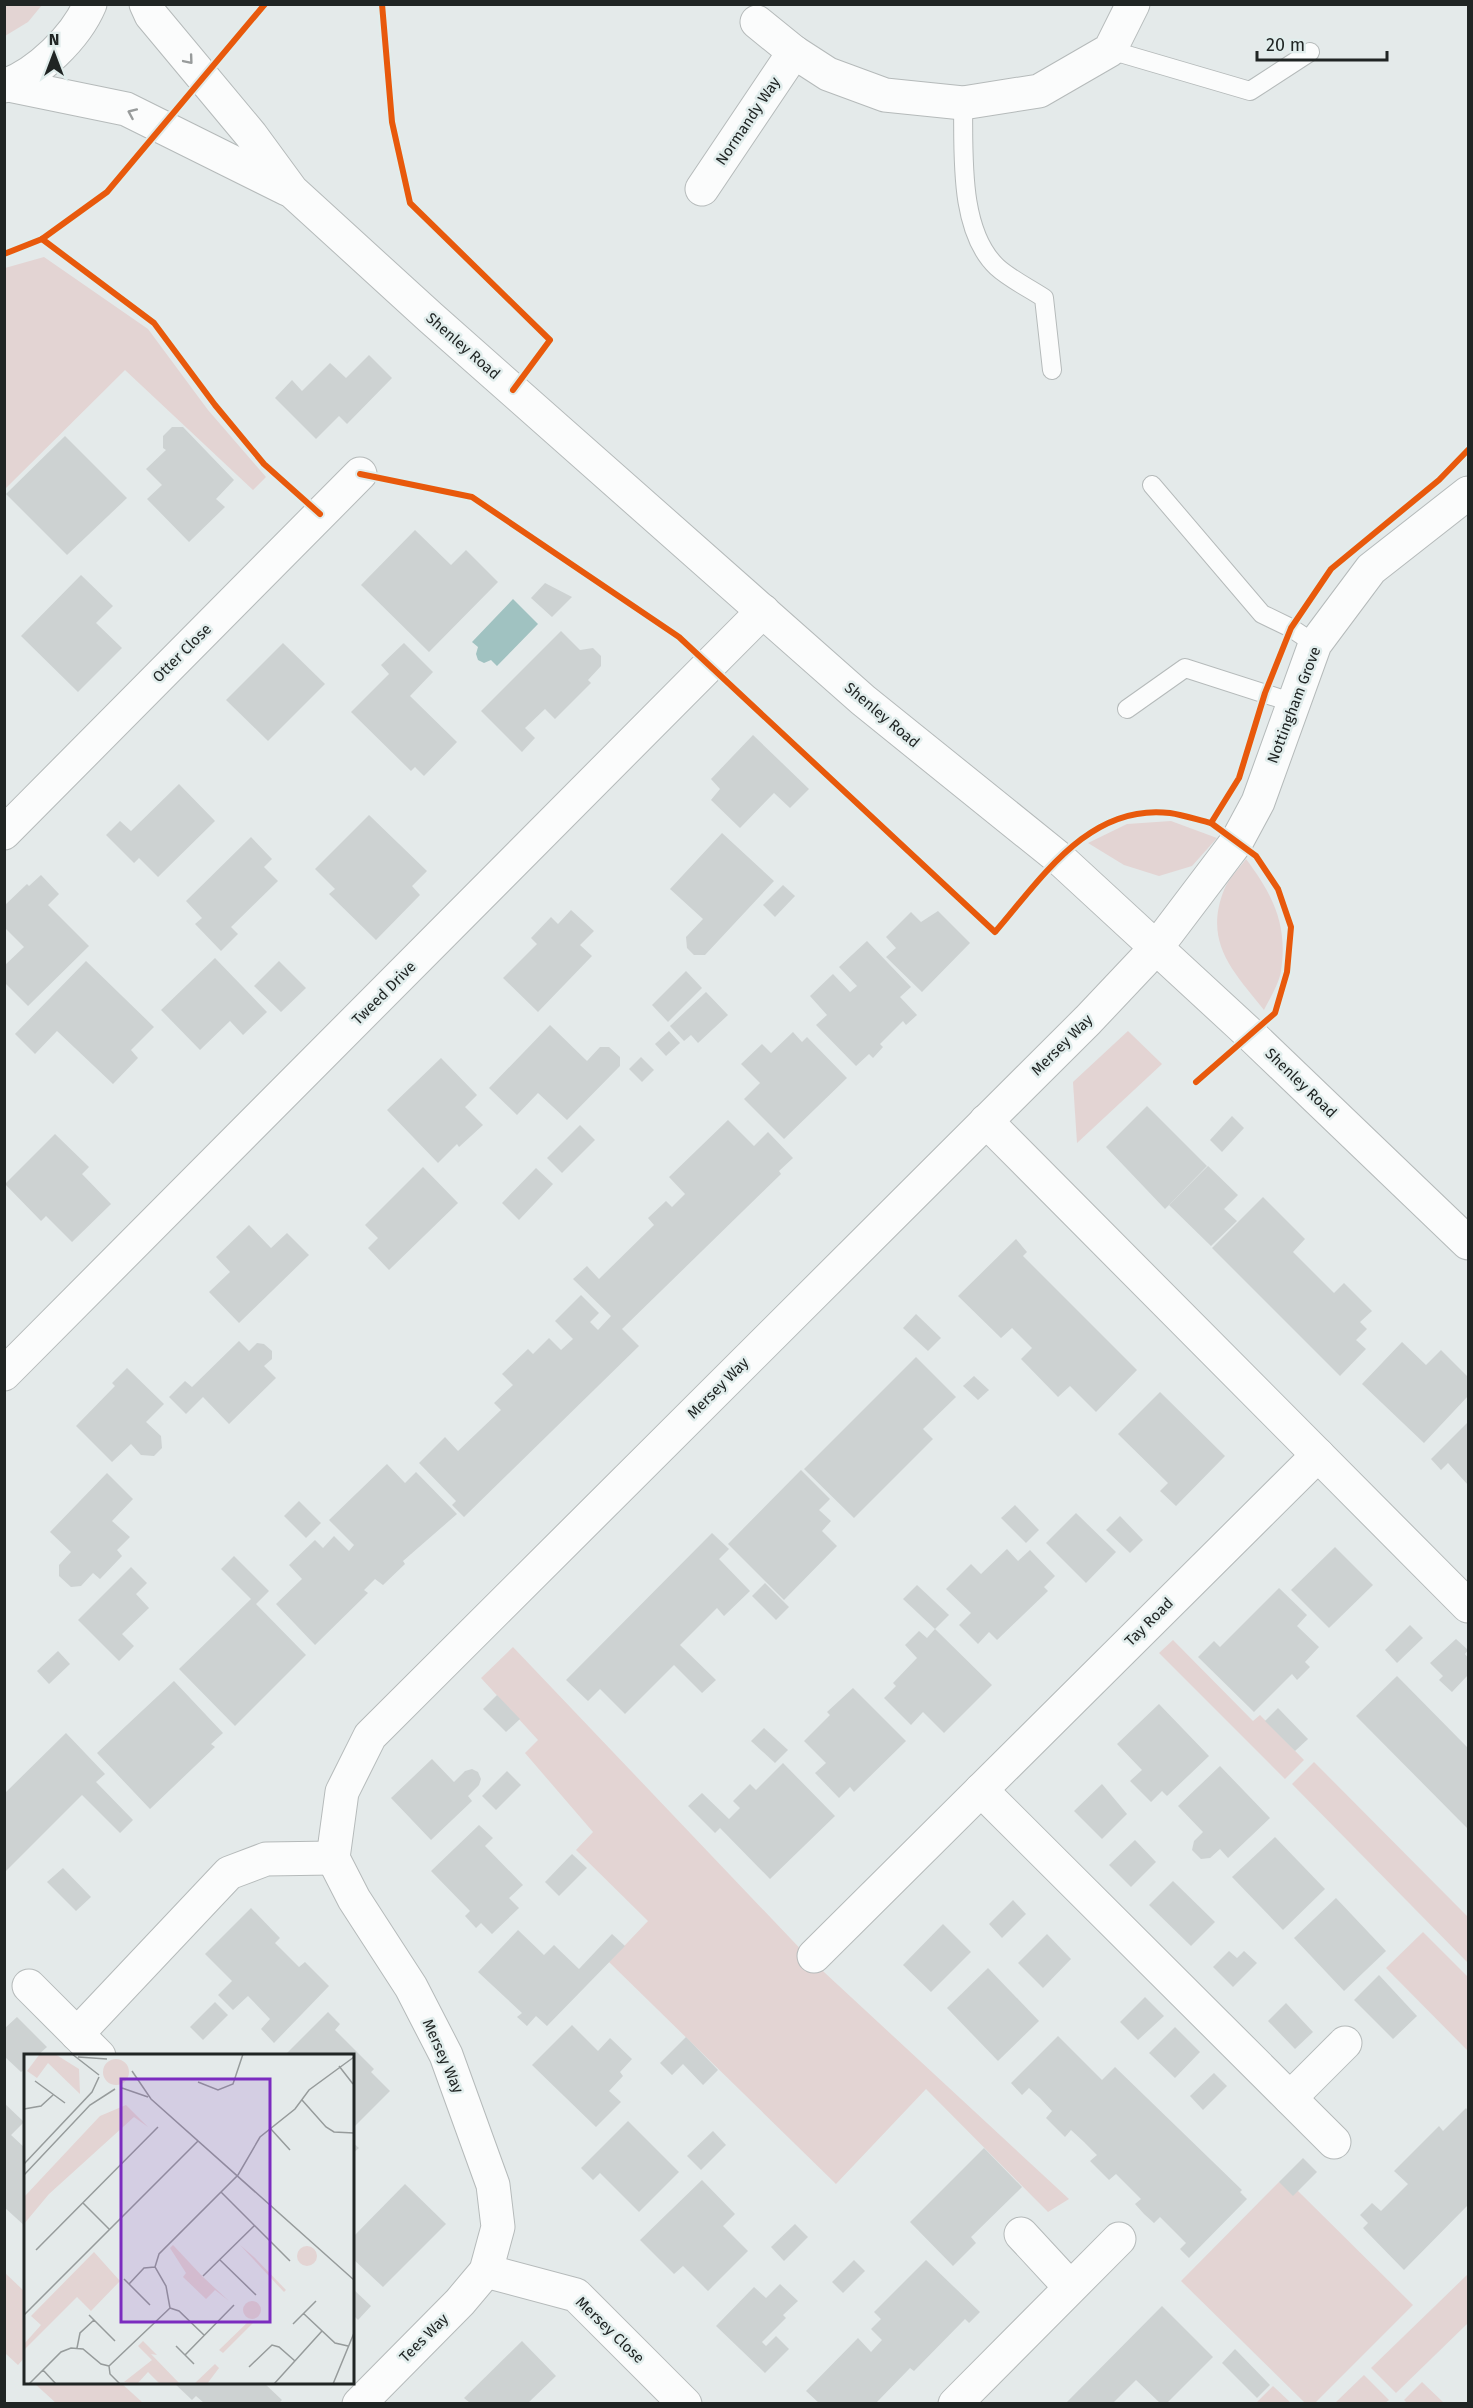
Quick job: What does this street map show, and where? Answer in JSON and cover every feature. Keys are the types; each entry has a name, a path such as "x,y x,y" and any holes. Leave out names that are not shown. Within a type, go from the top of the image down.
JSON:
{"main road":[{"path":"7,85 51,58 84,19 90,4"},
{"path":"757,22 794,52 828,74 885,95 963,103 1039,91 1110,50 1133,4"},
{"name":"Shenley Road","path":"149,10 251,135 292,191 430,317 863,700 1059,858 1464,1230"},
{"name":"Normandy Way","path":"702,189 794,52"},
{"name":"Shenley Road","path":"7,85 126,109 292,191"},
{"name":"Otter Close","path":"4,833 360,474"},
{"name":"Nottingham Grove","path":"1156,948 1237,841 1258,802 1315,644 1371,569 1468,493"},
{"name":"Tweed Drive","path":"4,1374 763,611"},
{"name":"Mersey Way","path":"486,2271 498,2227 493,2185 450,2066 411,1987 354,1899 333,1858 342,1792 370,1736 1088,1020 1156,948"},
{"path":"986,1121 1468,1606"},
{"name":"Tay Road","path":"814,1956 1318,1455"},
{"path":"981,1790 1334,2142"},
{"path":"29,1986 88,2045 229,1873 266,1859 333,1858"},
{"path":"1290,2098 1345,2043"},
{"path":"1021,2234 1071,2287"},
{"path":"955,2403 1119,2239"},
{"name":"Tees Way","path":"359,2403 460,2302 486,2271"},
{"name":"Mersey Close","path":"486,2271 576,2295 685,2403"}],"lane":[{"path":"1110,50 1250,91 1310,52"},
{"path":"963,103 965,184 975,234 997,267 1044,298 1052,370"},
{"path":"1152,485 1262,614 1291,628 1315,644"},
{"path":"1127,709 1185,668 1294,703"}],"shaded area":[{"path":"4,5 42,5 28,22 5,36"},
{"path":"44,257 148,329 208,410 266,477 253,490 125,370 5,489 5,268"},
{"path":"1171,821 1217,838 1192,866 1159,876 1124,865 1088,843 1127,824"},
{"path":"1246,859 1271,898 1282,939 1283,954 1280,976 1264,1010 1242,983 1225,956 1217,926 1218,909 1224,890"},
{"path":"1128,1031 1162,1064 1077,1143 1073,1082"},
{"path":"1173,1640 1253,1721 1260,1715 1304,1760 1285,1779 1159,1653"},
{"path":"513,1647 811,1960 1069,2199 1048,2212 926,2089 836,2184 609,1962 648,1921 576,1850 593,1832 525,1753 538,1740 481,1678"},
{"path":"1314,1762 1468,1917 1468,1963 1292,1784"},
{"path":"1423,1932 1468,1977 1468,2051 1386,1968"},
{"path":"1279,2182 1298,2191 1413,2305 1315,2403 1305,2403 1181,2281"},
{"path":"4,2272 24,2291 24,2358 18,2365 5,2353"},
{"path":"1468,2274 1468,2323 1396,2393 1371,2368"},
{"path":"1364,2375 1389,2400 1385,2403 1335,2403"},
{"path":"1422,2382 1444,2403 1407,2403 1404,2400"},
{"path":"35,2384 122,2384 143,2403 56,2403"},
{"path":"1273,2386 1291,2403 1256,2403"}],"water":[{"path":"513,599 538,624 497,666 491,660 484,663 478,660 476,654 478,647 472,642"}],"building":[{"path":"369,355 392,378 347,424 339,416 316,439 275,398 292,380 302,391 330,363 346,378"},
{"path":"172,427 183,427 234,480 216,499 225,507 189,542 147,499 162,485 146,469 166,450 163,448 163,436"},
{"path":"65,436 127,498 67,555 6,494"},
{"path":"415,530 451,565 466,550 498,582 429,652 361,585"},
{"path":"81,575 113,606 96,623 122,648 78,692 21,636"},
{"path":"545,583 572,597 552,617 531,598"},
{"path":"561,631 580,650 593,648 601,656 601,666 588,680 591,683 555,719 545,709 525,728 535,738 522,752 481,711"},
{"path":"283,643 325,684 268,741 226,700"},
{"path":"404,643 433,672 410,696 457,742 424,776 415,767 411,771 351,712 389,674 381,665"},
{"path":"753,735 809,789 790,808 774,793 740,828 711,800 720,789 711,779"},
{"path":"179,784 215,821 158,877 139,858 134,863 106,835 120,821 131,831"},
{"path":"369,815 427,871 412,886 420,895 376,940 329,894 335,889 315,869"},
{"path":"722,833 774,881 705,955 694,955 687,948 686,937 703,919 670,889"},
{"path":"251,837 272,859 264,867 278,881 231,927 238,934 221,951 195,924 202,918 186,901"},
{"path":"41,875 59,894 48,905 89,946 28,1006 4,982 4,966 24,947 4,927 4,906 27,884 29,886"},
{"path":"783,885 795,896 775,917 763,905"},
{"path":"571,910 594,931 580,945 592,956 538,1012 503,978 537,944 531,938 551,917 558,924"},
{"path":"938,911 970,943 922,992 886,957 896,948 886,937 911,912 921,922"},
{"path":"867,941 911,987 900,997 917,1015 906,1025 903,1021 880,1044 883,1047 873,1058 869,1054 856,1066 816,1025 827,1015 810,996 833,974 850,992 857,986 839,967"},
{"path":"215,958 267,1012 243,1035 230,1021 200,1050 161,1010"},
{"path":"86,961 154,1027 131,1050 138,1058 113,1084 57,1031 35,1054 15,1034"},
{"path":"279,961 306,988 281,1012 254,986"},
{"path":"686,971 702,988 668,1022 652,1005"},
{"path":"706,992 728,1015 698,1043 691,1035 684,1041 670,1026"},
{"path":"550,1025 587,1061 600,1047 609,1047 620,1057 620,1066 567,1120 538,1093 517,1115 489,1088"},
{"path":"669,1031 680,1043 666,1056 655,1044"},
{"path":"793,1032 802,1042 807,1037 847,1078 784,1139 744,1099 760,1083 741,1064 762,1044 771,1053"},
{"path":"641,1057 654,1070 642,1082 629,1069"},
{"path":"441,1058 477,1095 465,1107 483,1125 459,1147 457,1144 438,1163 387,1110"},
{"path":"1147,1106 1207,1166 1165,1209 1106,1147"},
{"path":"1232,1116 1244,1128 1222,1152 1210,1140"},
{"path":"728,1120 754,1146 768,1132 793,1158 779,1171 781,1174 622,1329 639,1346 464,1517 452,1505 456,1501 419,1463 445,1437 458,1451 501,1410 494,1403 513,1385 502,1374 528,1349 533,1354 549,1338 561,1350 573,1339 555,1321 581,1295 599,1313 590,1322 598,1330 611,1316 573,1279 587,1266 599,1279 654,1225 648,1218 666,1201 672,1207 685,1194 669,1177"},
{"path":"580,1125 595,1140 562,1173 547,1158"},
{"path":"55,1134 89,1167 82,1174 111,1204 72,1242 46,1216 41,1221 5,1184"},
{"path":"1208,1166 1238,1195 1224,1209 1237,1221 1211,1246 1169,1205"},
{"path":"423,1167 458,1203 389,1270 368,1248 378,1238 365,1225"},
{"path":"536,1168 553,1184 519,1220 502,1203"},
{"path":"1263,1197 1305,1239 1293,1252 1334,1293 1344,1283 1372,1311 1360,1322 1367,1329 1356,1340 1366,1349 1340,1376 1212,1248"},
{"path":"249,1225 271,1248 287,1233 309,1255 239,1323 209,1292 230,1272 216,1257"},
{"path":"1016,1239 1027,1252 1023,1256 1137,1370 1096,1412 1070,1386 1058,1397 1021,1359 1032,1348 1012,1328 1001,1338 958,1296"},
{"path":"916,1314 941,1338 928,1351 903,1328"},
{"path":"239,1341 249,1351 257,1343 264,1344 272,1351 272,1359 264,1366 276,1378 229,1424 203,1397 186,1414 169,1397 185,1381 192,1387"},
{"path":"1402,1342 1426,1365 1441,1350 1468,1377 1468,1396 1424,1443 1362,1384"},
{"path":"916,1357 956,1397 923,1429 933,1439 854,1518 804,1469"},
{"path":"127,1368 164,1404 146,1422 161,1436 162,1448 154,1456 141,1455 131,1444 112,1462 76,1426 115,1386 112,1383"},
{"path":"974,1376 989,1390 978,1400 963,1386"},
{"path":"1160,1392 1225,1456 1176,1506 1160,1491 1168,1483 1118,1434"},
{"path":"1468,1422 1468,1485 1448,1463 1441,1470 1431,1459"},
{"path":"387,1464 405,1483 416,1472 457,1514 403,1561 405,1564 383,1585 375,1579 364,1590 368,1593 315,1645 276,1604 302,1579 289,1565 315,1540 323,1548 334,1536 349,1551 354,1545 329,1520"},
{"path":"801,1470 830,1499 819,1510 831,1521 822,1531 837,1546 784,1600 728,1544"},
{"path":"107,1473 133,1499 112,1521 130,1537 117,1550 122,1556 100,1579 93,1573 81,1586 71,1587 59,1576 59,1565 71,1552 50,1532"},
{"path":"299,1501 321,1523 306,1538 284,1516"},
{"path":"1015,1505 1039,1530 1026,1543 1001,1518"},
{"path":"1076,1513 1116,1552 1086,1583 1046,1543"},
{"path":"1120,1516 1143,1540 1130,1553 1106,1530"},
{"path":"712,1533 729,1549 719,1559 750,1591 724,1616 717,1608 680,1645 716,1680 702,1693 674,1665 625,1714 600,1689 588,1701 566,1680"},
{"path":"1335,1547 1373,1585 1329,1628 1291,1590"},
{"path":"1007,1549 1018,1561 1030,1550 1055,1576 1044,1587 1048,1591 997,1640 989,1632 978,1644 959,1625 971,1613 946,1589 971,1564 981,1574"},
{"path":"234,1556 269,1591 256,1604 306,1655 235,1726 179,1669 251,1599 221,1569"},
{"path":"131,1567 147,1583 136,1594 149,1608 122,1634 134,1646 119,1661 78,1620"},
{"path":"765,1583 789,1607 776,1620 752,1596"},
{"path":"917,1585 949,1615 935,1629 903,1599"},
{"path":"1279,1588 1307,1615 1297,1626 1319,1647 1305,1662 1310,1667 1297,1680 1292,1674 1254,1712 1198,1657 1214,1641 1220,1647"},
{"path":"1410,1625 1423,1638 1397,1663 1385,1650"},
{"path":"935,1629 992,1685 944,1733 923,1712 911,1725 884,1698 896,1686 893,1683 917,1658 905,1645 919,1631 927,1638"},
{"path":"1456,1639 1468,1650 1465,1654 1468,1658 1468,1675 1452,1692 1439,1680 1443,1676 1430,1663"},
{"path":"58,1651 70,1664 49,1684 37,1671"},
{"path":"1397,1676 1468,1748 1468,1829 1356,1716"},
{"path":"174,1681 223,1733 211,1744 215,1747 150,1809 97,1753"},
{"path":"853,1688 906,1741 854,1792 850,1787 839,1798 815,1773 826,1763 804,1741 830,1715 827,1712"},
{"path":"497,1695 520,1719 506,1732 483,1709"},
{"path":"1159,1704 1209,1756 1167,1796 1162,1791 1151,1802 1130,1781 1142,1770 1117,1744"},
{"path":"1278,1708 1308,1739 1295,1751 1265,1721"},
{"path":"764,1728 788,1750 775,1763 751,1741"},
{"path":"66,1733 105,1774 96,1782 133,1820 120,1833 82,1795 4,1873 4,1794"},
{"path":"432,1759 454,1782 465,1771 472,1769 478,1772 481,1779 479,1785 468,1796 472,1801 431,1840 391,1798"},
{"path":"783,1763 835,1816 770,1879 720,1828 715,1833 688,1806 702,1793 729,1819 740,1808 733,1801 750,1784 756,1790"},
{"path":"1220,1766 1270,1818 1228,1858 1220,1849 1210,1858 1201,1859 1192,1850 1194,1841 1203,1832 1178,1806"},
{"path":"507,1771 521,1785 496,1810 482,1796"},
{"path":"1102,1784 1127,1814 1102,1839 1074,1811"},
{"path":"479,1825 493,1838 485,1846 523,1885 509,1898 519,1908 492,1934 481,1923 476,1928 465,1916 470,1911 431,1871"},
{"path":"1275,1837 1325,1889 1283,1930 1232,1877"},
{"path":"1135,1840 1156,1862 1131,1887 1109,1865"},
{"path":"572,1854 587,1868 559,1896 545,1882"},
{"path":"63,1868 91,1897 76,1911 47,1882"},
{"path":"1173,1881 1215,1922 1191,1946 1149,1905"},
{"path":"1336,1898 1386,1951 1344,1991 1294,1938"},
{"path":"1013,1900 1026,1914 1002,1938 989,1924"},
{"path":"251,1908 280,1938 275,1943 299,1967 305,1962 329,1986 274,2043 261,2029 270,2019 248,1996 233,2010 218,1995 232,1981 205,1954"},
{"path":"943,1924 971,1952 931,1992 903,1965"},
{"path":"518,1930 544,1955 554,1945 579,1969 612,1934 625,1946 547,2026 536,2016 527,2026 517,2017 522,2013 478,1972"},
{"path":"1047,1934 1071,1959 1043,1988 1018,1963"},
{"path":"1229,1951 1237,1958 1244,1951 1257,1963 1233,1987 1213,1967"},
{"path":"988,1968 1039,2021 998,2061 947,2008"},
{"path":"1379,1975 1417,2016 1393,2039 1354,2000"},
{"path":"1145,1997 1164,2016 1138,2040 1120,2022"},
{"path":"215,2002 228,2015 203,2040 190,2027"},
{"path":"1286,2003 1313,2032 1295,2049 1268,2021"},
{"path":"328,2012 340,2024 335,2030 374,2069 371,2072 390,2091 354,2127 354,2054 286,2054"},
{"path":"17,2017 47,2047 39,2054 24,2054 24,2070 21,2072 4,2056 4,2029"},
{"path":"572,2025 598,2051 610,2038 632,2059 620,2072 623,2076 609,2091 621,2102 596,2127 532,2065"},
{"path":"1175,2027 1200,2052 1175,2078 1149,2053"},
{"path":"1058,2036 1102,2080 1115,2067 1242,2190 1240,2192 1247,2199 1189,2258 1180,2249 1186,2243 1160,2217 1154,2223 1135,2204 1141,2199 1116,2174 1109,2180 1090,2161 1097,2155 1084,2142 1071,2130 1065,2137 1046,2118 1052,2111 1040,2098 1029,2088 1022,2095 1011,2083"},
{"path":"686,2037 718,2070 703,2085 683,2064 672,2075 660,2063"},
{"path":"1214,2073 1227,2086 1203,2110 1190,2096"},
{"path":"4,2103 24,2122 11,2135 24,2147 24,2225 4,2207"},
{"path":"1466,2108 1468,2111 1468,2205 1404,2270 1363,2228 1368,2223 1360,2215 1372,2203 1381,2211 1408,2184 1394,2171 1439,2126 1443,2131"},
{"path":"628,2121 679,2172 639,2212 600,2173 593,2180 581,2168"},
{"path":"713,2131 726,2145 701,2170 687,2156"},
{"path":"984,2148 1022,2187 971,2237 976,2243 953,2266 910,2222"},
{"path":"1303,2158 1317,2172 1293,2196 1279,2182"},
{"path":"702,2180 735,2214 723,2226 748,2251 708,2291 683,2266 674,2274 640,2240"},
{"path":"405,2184 446,2224 383,2287 354,2260 354,2236"},
{"path":"795,2224 808,2237 784,2261 771,2247"},
{"path":"854,2260 865,2271 843,2293 832,2282"},
{"path":"926,2260 980,2312 969,2323 965,2319 914,2371 910,2368 876,2403 819,2403 806,2391 858,2338 871,2352 882,2340 871,2329 881,2319 874,2312"},
{"path":"780,2284 798,2301 783,2315 786,2318 762,2342 766,2346 776,2336 789,2349 765,2373 716,2326 754,2287 766,2298"},
{"path":"354,2290 371,2306 358,2320 354,2316"},
{"path":"1162,2306 1213,2357 1167,2403 1160,2403 1136,2380 1113,2403 1066,2403"},
{"path":"522,2341 556,2376 528,2403 470,2403 464,2398"},
{"path":"1235,2349 1270,2385 1257,2398 1222,2363"},
{"path":"175,2384 265,2384 282,2400 279,2403 204,2403 196,2396 192,2400"}],"cycle path":[{"path":"4,254 42,239 107,192 265,4"},
{"path":"382,4 392,122 410,203 550,340 513,390"},
{"path":"42,239 154,323 215,405 264,464 320,514"},
{"path":"360,474 472,497 679,637 995,932 1049,868 1091,832 1115,820 1141,813 1170,813 1211,823 1239,778 1265,693 1291,628 1331,569 1439,480 1468,450"},
{"path":"1196,1082 1275,1013 1287,972 1291,927 1278,889 1256,856 1211,823"}]}
